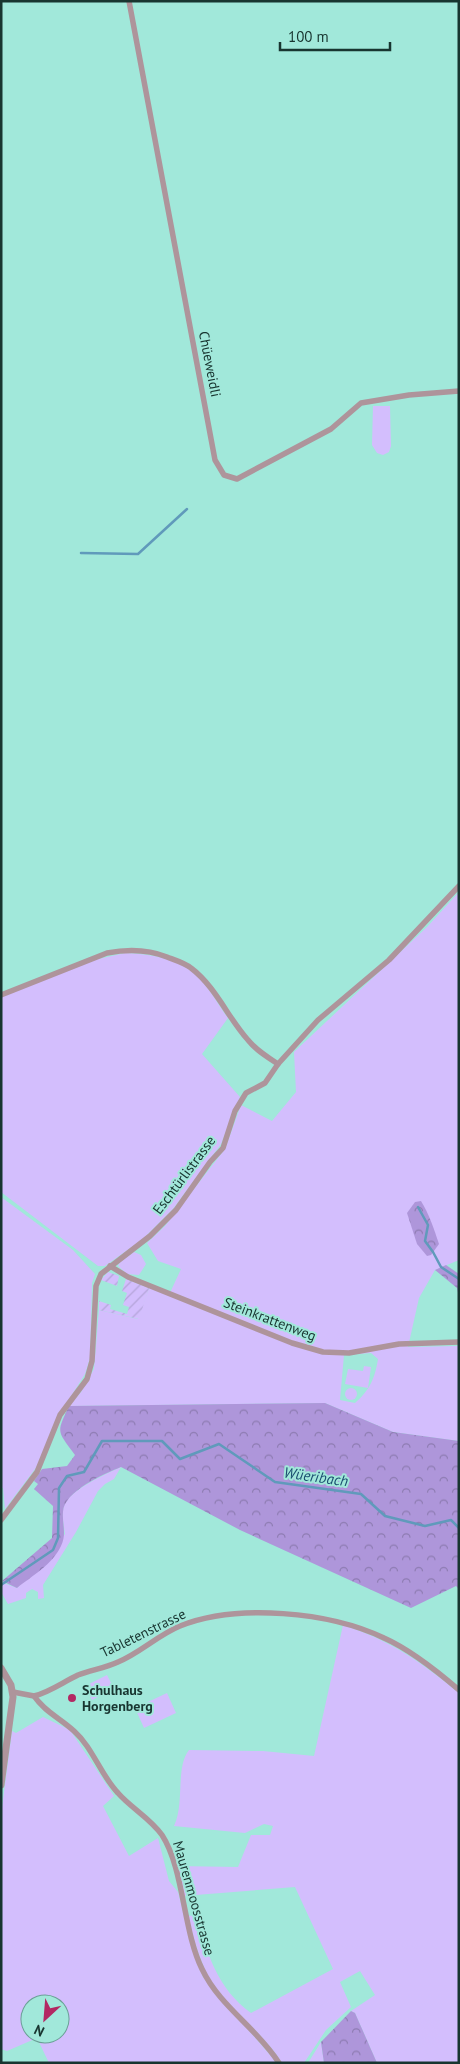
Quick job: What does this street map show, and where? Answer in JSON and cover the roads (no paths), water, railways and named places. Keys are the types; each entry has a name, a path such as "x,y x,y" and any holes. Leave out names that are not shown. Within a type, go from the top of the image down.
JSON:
{"street":[{"name":"Chüeweidli","path":"129,1 215,460 224,475 237,479 268,464 331,430 361,403 409,395 459,391"},
{"name":"Eschtürlistrasse","path":"1,1520 37,1472 64,1408 87,1379 92,1361 96,1286 101,1274 150,1236 176,1210 207,1166 223,1148 235,1111 246,1092 265,1083 278,1064 318,1020 389,960 459,886"},
{"path":"1,995 107,953 123,950 151,952 190,967 205,980 247,1040 260,1053 278,1064"},
{"name":"Steinkrattenweg","path":"110,1266 144,1283 292,1343 323,1352 349,1353 399,1344 459,1342"},
{"name":"Tabletenstrasse","path":"34,1696 78,1676 118,1662 181,1626 201,1620 232,1615 298,1616 356,1626 385,1638 410,1652 459,1690"},
{"path":"1,1668 13,1692 1,1786"},
{"path":"13,1692 34,1696"},
{"name":"Maurenmoosstrasse","path":"34,1696 43,1709 74,1731 118,1793 141,1812 162,1836 172,1859 194,1950 202,1969 226,2004 259,2036 279,2063"}],"waterway":[{"path":"81,553 138,554 187,509"},
{"path":"418,1207 428,1225 425,1241 441,1267 459,1279"},
{"name":"Wüeribach","path":"1,1585 53,1550 58,1538 59,1488 67,1476 84,1472 102,1441 162,1441 180,1459 219,1444 275,1482 361,1494 385,1516 425,1526 451,1520 459,1528"}],"place":[{"name":"Schulhaus Horgenberg","path":"72,1698"}]}
